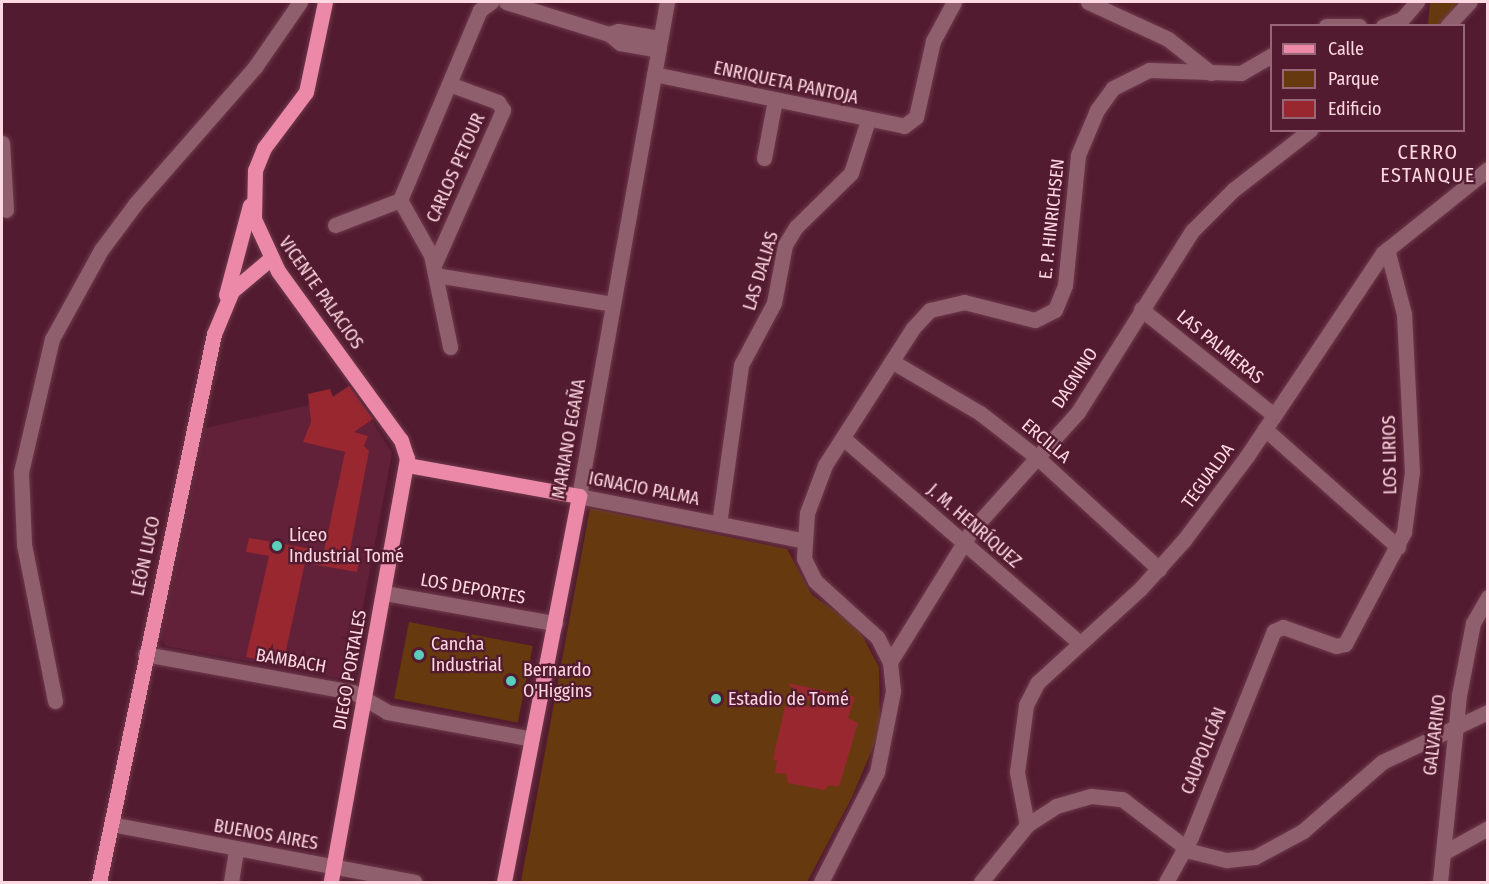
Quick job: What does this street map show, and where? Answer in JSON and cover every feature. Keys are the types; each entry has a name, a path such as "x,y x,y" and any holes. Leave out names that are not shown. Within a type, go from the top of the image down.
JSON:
{"main road":[{"name":"VICENTE PALACIOS","path":"325,2 306,92 264,148 252,196 257,230 270,259 401,440 407,465"},
{"path":"224,302 252,196"},
{"name":"LEÓN LUCO","path":"99,882 144,654 224,302 241,281 270,259"},
{"name":"IGNACIO PALMA","path":"407,465 579,496"},
{"name":"DIEGO PORTALES","path":"331,882 407,465"},
{"name":"MARIANO EGAÑA","path":"504,882 579,496"}],"street":[{"path":"56,701 24,544 21,472 37,388 52,339 115,231 255,67 300,2"},
{"path":"335,225 400,201 480,10 491,2"},
{"path":"506,2 609,34 616,41 659,44"},
{"name":"MARIANO EGAÑA","path":"579,496 667,2"},
{"name":"ENRIQUETA PANTOJA","path":"654,74 868,120 909,124 916,117 933,41 954,2"},
{"path":"1449,24 1469,2"},
{"path":"1097,3 1168,39 1212,73"},
{"path":"1388,24 1415,13"},
{"name":"E. P. HINRICHSEN","path":"802,540 818,480 917,321 946,303 972,304 1028,320 1052,314 1064,291 1078,155 1106,96 1122,81 1149,70 1241,73 1270,56"},
{"name":"CARLOS PETOUR","path":"435,270 503,110 498,102 449,84"},
{"path":"764,158 775,100"},
{"name":"LAS DALIAS","path":"719,524 744,357 774,303 788,238 851,173 868,120"},
{"name":"DAGNINO","path":"890,662 964,542 1039,459 1084,403 1141,309 1204,218 1308,132"},
{"path":"2,143 6,210"},
{"name":"TEGUALDA","path":"1027,825 1017,772 1026,705 1037,683 1159,569 1265,429 1387,249 1488,169"},
{"name":"CARLOS PETOUR","path":"400,201 418,227 435,270 450,347"},
{"name":"LOS LIRIOS","path":"1274,631 1283,627 1342,645 1398,547 1408,516 1412,472 1403,302 1387,249"},
{"path":"435,270 613,304"},
{"name":"LAS PALMERAS","path":"1141,309 1274,415"},
{"name":"ERCILLA","path":"893,362 965,402 1039,459 1159,569"},
{"path":"1265,429 1398,547"},
{"name":"J. M. HENRÍQUEZ","path":"843,438 1080,643"},
{"name":"IGNACIO PALMA","path":"579,496 802,540"},
{"path":"802,540 804,558 815,581 871,630 890,662 893,699 877,772 821,882"},
{"name":"LOS DEPORTES","path":"384,593 555,623"},
{"name":"GALVARINO","path":"1440,882 1455,726 1473,623 1488,597"},
{"name":"CAUPOLICÁN","path":"1166,882 1183,848 1274,631"},
{"name":"BAMBACH","path":"144,654 352,693 387,711 532,739"},
{"path":"981,882 1027,825 1067,802 1114,796 1138,809 1183,848 1236,860 1277,849 1370,770 1455,726 1488,712"},
{"name":"BUENOS AIRES","path":"111,824 396,881 415,882"},
{"path":"1443,854 1488,828"},
{"path":"231,882 236,850"}],"shaded area":[{"name":"Liceo Industrial Tomé","path":"350,385 392,453 349,680 166,646 161,639 205,428 323,402"}],"green space":[{"path":"1430,2 1462,2 1439,24 1428,24"},
{"name":"Estadio de Tomé","path":"590,508 787,549 812,595 857,626 879,667 880,731 851,799 807,882 521,882"},
{"path":"409,622 533,646 518,723 394,699"}],"building":[{"name":"Liceo Industrial Tomé","path":"349,386 373,419 354,432 368,436 364,446 369,451 349,556 360,558 357,572 305,563 283,664 246,657 269,556 246,552 249,538 324,551 345,452 303,442 311,422 308,394 330,389 333,397"},
{"path":"787,683 855,697 848,718 858,723 839,787 830,785 824,790 788,783 786,774 775,773 777,761 773,759 785,706 816,706"}],"place":[{"name":"Liceo Industrial Tomé","path":"277,546"},
{"name":"Cancha Industrial","path":"419,655"},
{"name":"Bernardo O'Higgins","path":"511,681"},
{"name":"Estadio de Tomé","path":"716,699"}],"district":[{"name":"CERRO ESTANQUE","path":"1428,164"}]}
